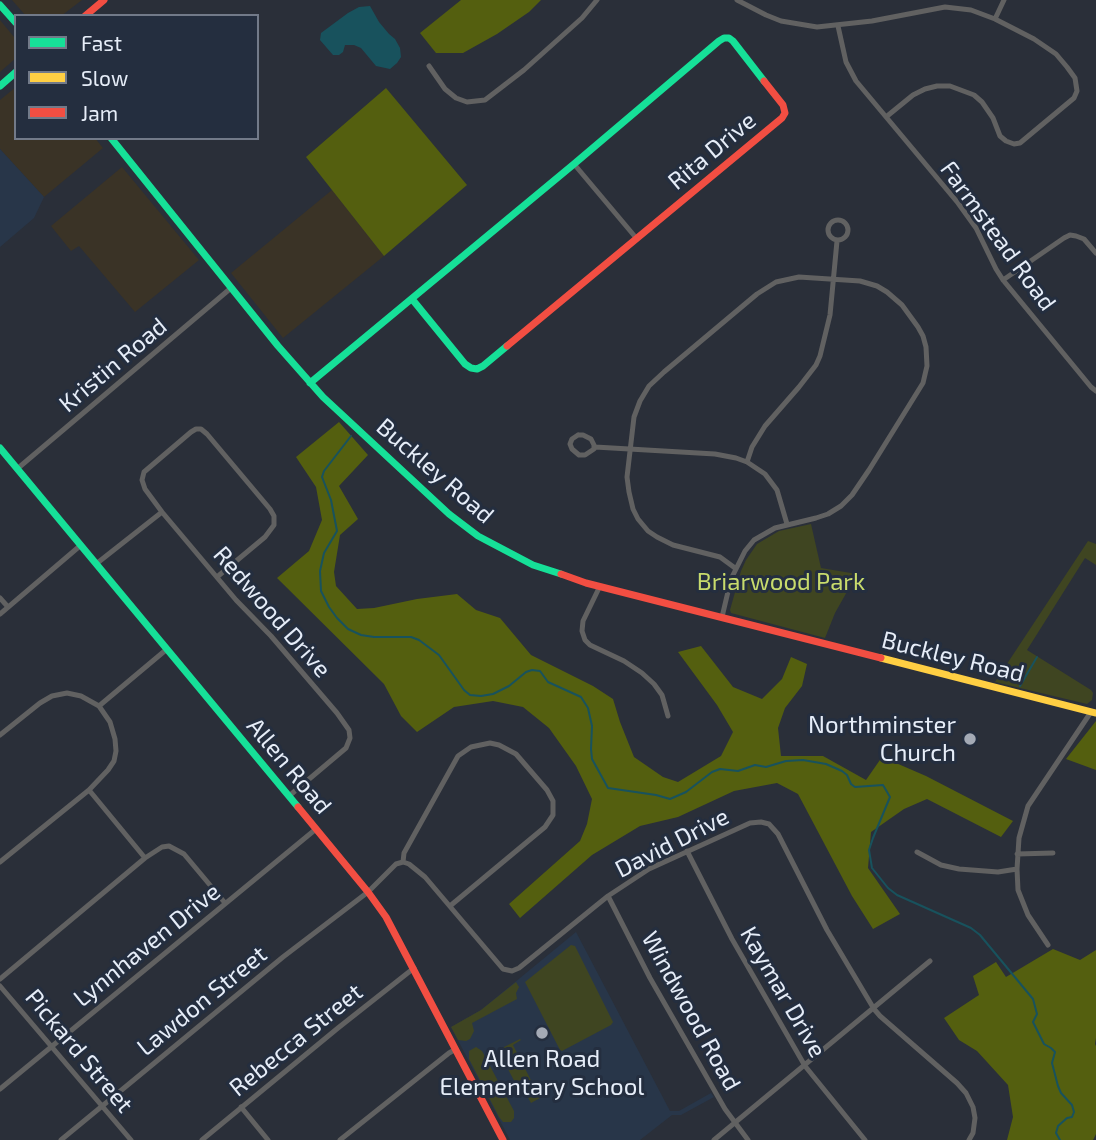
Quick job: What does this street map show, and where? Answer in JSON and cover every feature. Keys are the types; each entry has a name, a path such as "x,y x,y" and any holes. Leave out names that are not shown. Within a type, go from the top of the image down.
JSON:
{"street":[{"path":"87,14 104,0"},
{"path":"429,66 445,89 456,98 467,102 485,100 582,19 597,0"},
{"path":"737,0 781,21 817,27 838,26 945,7 971,10 1034,39 1056,54 1075,78 1077,91 1074,98 1020,143 1014,144 1000,136 993,118 974,95 950,86 925,89 913,95 886,117"},
{"path":"995,19 1004,0"},
{"path":"0,5 14,21"},
{"name":"Farmstead Road","path":"838,26 846,62 856,81 958,203 976,228 1003,280 1096,391"},
{"name":"Rita Drive","path":"310,383 724,38 733,41 783,105 785,113 782,118 483,366 477,369 465,364 412,299"},
{"path":"0,86 14,74"},
{"name":"Buckley Road","path":"113,140 310,383 443,508 478,536 533,565 600,586 1093,712"},
{"path":"574,164 637,239"},
{"path":"1003,280 1070,235 1084,239 1096,253"},
{"path":"747,462 752,447 765,426 816,365 830,315 837,241"},
{"path":"722,617 735,568 754,540 775,528 828,514 841,506 852,495 923,383 927,366 923,336 902,305 877,286 860,281 799,277 776,282 757,294 649,386 640,401 634,417 628,466 633,509 648,531 657,537 673,545 720,557 735,568"},
{"name":"Kristin Road","path":"17,469 231,288"},
{"name":"Redwood Drive","path":"217,577 272,530 275,524 274,516 207,434 196,429 144,472 142,480 145,489 217,577 337,712 349,730 350,738 346,748 289,796"},
{"path":"595,447 591,439 583,435 572,439 570,444 579,455 585,455 595,447 715,454 747,462 765,474 777,490 787,524"},
{"name":"Allen Road","path":"0,448 368,892 386,917 414,968 499,1138"},
{"path":"96,564 162,512"},
{"path":"0,614 81,545"},
{"path":"600,586 583,621 582,632 585,640 642,673 662,695 668,716"},
{"path":"0,598 8,607"},
{"path":"99,706 167,649"},
{"path":"0,735 40,703 52,696 67,693 81,696 99,706 110,722 116,751 108,770 89,790 0,862"},
{"path":"1048,945 1021,901 1018,890 1017,854 1021,828 1028,806 1093,712"},
{"path":"403,862 404,853 458,756 471,747 490,743 516,754 547,790 553,801 553,815 545,827 450,906"},
{"path":"89,790 145,858"},
{"name":"David Drive","path":"403,862 409,863 425,877 503,969 509,971 519,968 608,896 649,869 750,823 769,824 778,834 827,930 874,1009 966,1093 975,1118 969,1140"},
{"name":"Lynnhaven Drive","path":"0,1089 316,829"},
{"path":"0,979 145,858 162,847 169,846 184,854 225,903"},
{"name":"Kaymar Drive","path":"687,851 732,939 805,1066 865,1140"},
{"path":"917,852 941,865 959,869 998,872 1017,869"},
{"path":"1017,854 1054,853"},
{"name":"Lawdon Street","path":"61,1140 283,957 368,892 396,864 403,862"},
{"name":"Windwood Road","path":"608,896 650,978 735,1124 748,1140"},
{"path":"714,1140 930,961"},
{"name":"Rebecca Street","path":"202,1140 414,968"},
{"name":"Pickard Street","path":"0,986 131,1140"},
{"path":"340,1140 456,1049"},
{"path":"241,1107 268,1140"}],"shaded area":[{"path":"12,0 82,0 64,14 24,14"},
{"path":"370,6 400,48 401,57 390,69 376,66 361,48 354,45 345,45 343,52 333,55 320,40 321,33 348,13 359,7"},
{"path":"0,20 14,37 14,60 0,72"},
{"path":"14,89 14,140 97,140 103,148 44,197 0,149 0,100"},
{"path":"0,149 44,197 34,218 0,247"},
{"path":"122,167 199,260 135,312 79,246 71,251 51,226"},
{"path":"332,190 384,256 283,338 231,273"},
{"name":"Allen Road Elementary School","path":"576,932 670,1111 679,1111 711,1093 714,1097 681,1115 672,1115 640,1140 510,1140 451,1027 481,1010"}],"green space":[{"path":"461,0 541,0 529,12 497,34 463,53 436,53 420,33"},
{"path":"386,88 467,185 384,256 306,157"},
{"path":"339,422 368,455 339,486 358,519 340,535 334,572 336,586 357,609 457,594 476,610 500,618 531,655 613,699 634,757 663,777 678,782 721,756 733,732 717,705 678,652 701,646 733,687 762,699 782,679 791,657 807,664 802,686 785,708 778,728 781,756 823,756 866,780 882,757 926,776 1013,821 1001,837 927,799 904,809 871,832 868,868 900,914 873,929 852,896 798,794 777,783 734,791 678,817 640,826 592,855 520,918 509,904 580,841 592,799 576,766 549,728 523,707 493,701 454,707 417,732 401,716 384,684 277,578 309,551 322,520 316,487 296,457"},
{"name":"Briarwood Park","path":"811,524 821,568 857,574 835,613 825,638 731,613 741,571 757,544 779,531"},
{"path":"1088,541 1096,544 1096,565 1085,558 1027,650 1091,690 1092,700 1087,704 995,682"},
{"path":"1096,721 1096,770 1066,759"},
{"path":"571,945 575,946 613,1022 562,1051 525,982"},
{"path":"1053,949 1080,960 1096,950 1096,1134 1093,1140 1007,1140 1013,1117 1008,1085 977,1051 959,1040 944,1018 979,995 973,976 996,962 1006,977"},
{"path":"516,982 519,987 517,999 472,1023 474,1031 470,1039 458,1040 451,1027 481,1010"},
{"path":"520,1039 513,1045 540,1098 531,1103 527,1096 520,1092 499,1052"},
{"path":"476,1047 482,1051 514,1111 511,1122 503,1122 499,1117 469,1059 469,1051"}],"waterway":[{"path":"351,436 322,477 331,500 337,531 324,553 320,571 321,591 329,607 348,629 361,635 411,637 419,640 439,655 470,695 493,694 509,686 526,672 540,671 548,682 581,697 588,708 592,726 592,759 608,788 670,799 686,792 720,769 738,771 755,765 766,767 786,761 803,760 826,764 842,771 855,787 883,785 890,797 869,850 872,868 897,895 971,928 980,935 1033,999 1037,1014 1033,1022 1044,1044 1055,1052 1052,1063 1058,1086 1074,1112 1072,1117 1058,1126 1056,1133 1060,1140"},
{"path":"1020,686 1037,657"}],"traffic: fast":[{"path":"0,5 14,21"},
{"path":"310,383 719,41 724,38 733,41 764,81"},
{"path":"0,86 14,74"},
{"path":"113,140 278,346 323,397 449,514 478,536 533,565 561,574"},
{"path":"412,299 471,368 483,366 507,346"},
{"path":"0,448 298,807"}],"traffic: slow":[{"path":"881,658 1096,713"}],"traffic: jam":[{"path":"87,14 104,0"},
{"path":"507,346 782,118 785,113 783,105 764,81"},
{"path":"561,574 586,583 881,658"},
{"path":"298,807 386,917 503,1140"}],"place":[{"name":"Northminster Church","path":"970,739"},
{"name":"Allen Road Elementary School","path":"542,1033"}]}
